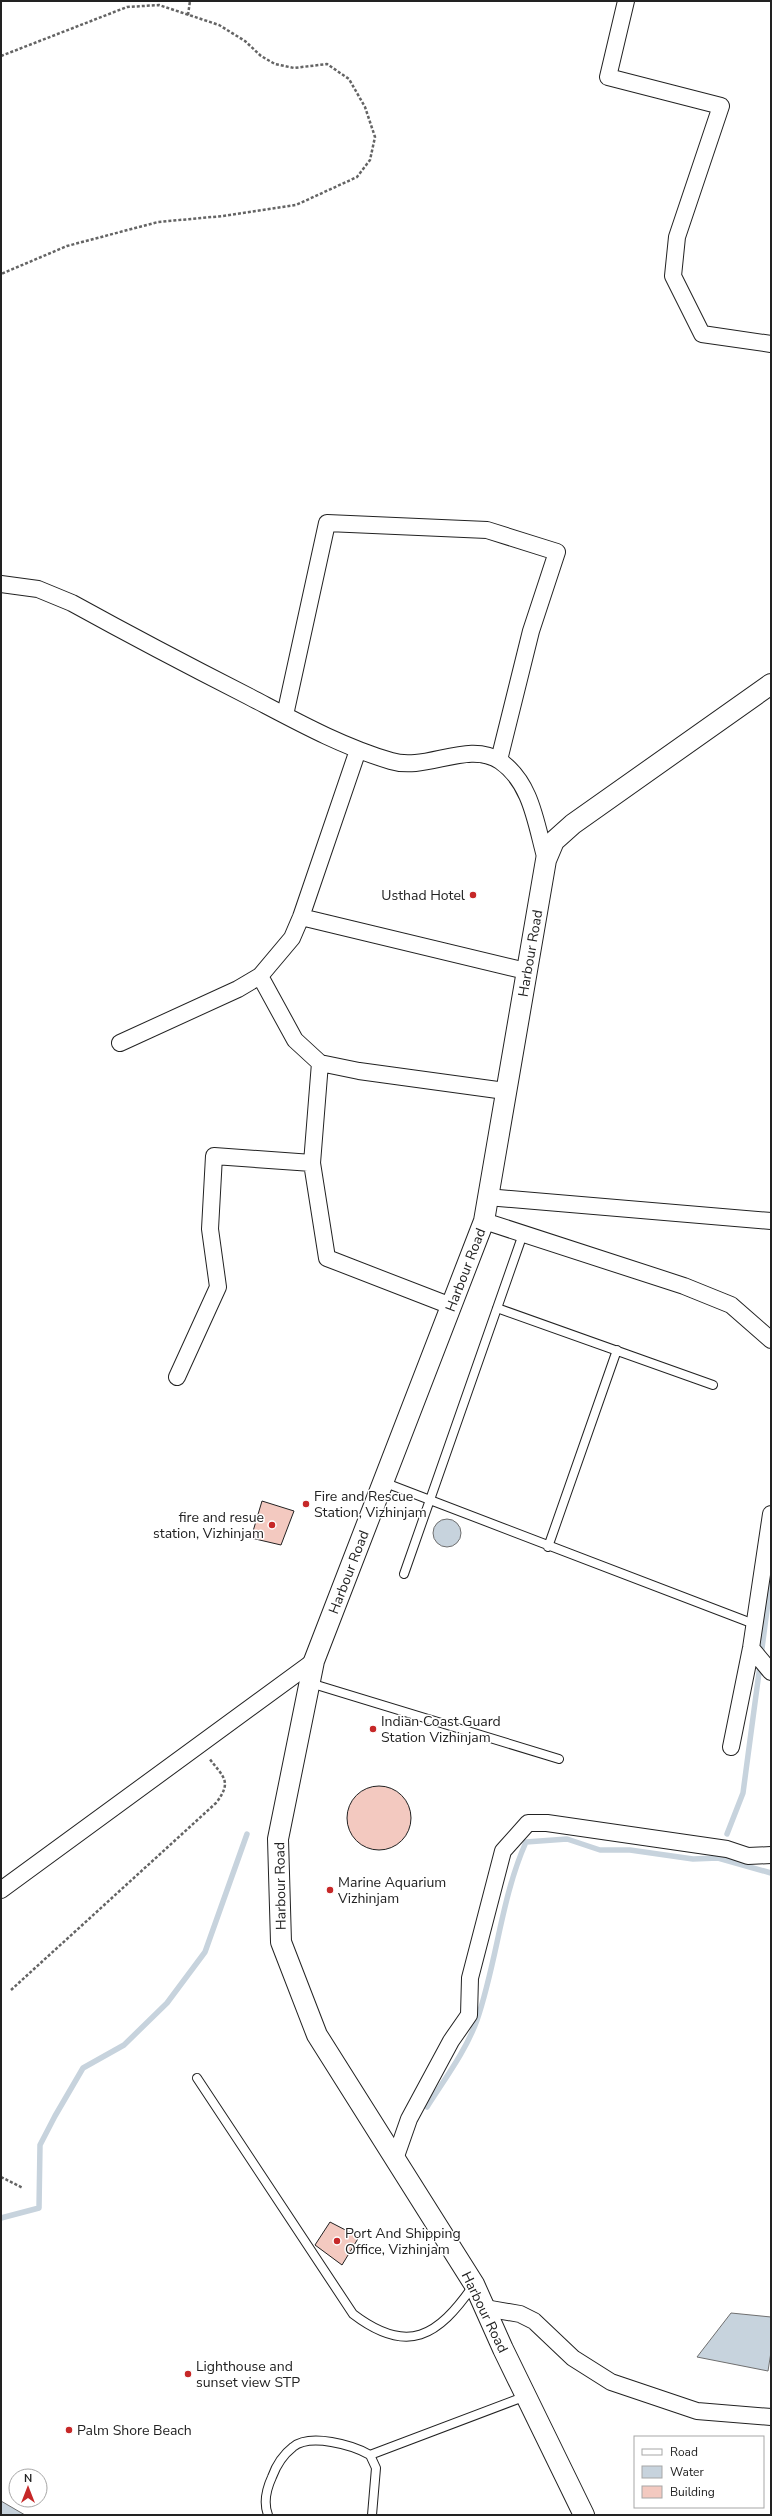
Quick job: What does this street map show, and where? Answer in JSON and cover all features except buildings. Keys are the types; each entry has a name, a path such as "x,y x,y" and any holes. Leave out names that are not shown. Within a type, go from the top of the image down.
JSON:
{"street":[{"path":"626,1 608,77 720,106 677,236 673,276 702,334 771,344"},
{"path":"285,715 327,523 488,530 557,552 531,631 499,760"},
{"path":"1,584 38,589 72,603 285,715 358,750 392,762 424,763 459,755 480,754 499,760 516,776 528,795 546,860"},
{"name":"Harbour Road","path":"584,2515 526,2396 474,2284 317,2035 281,1942 278,1840 314,1661 484,1221 546,860 554,841 573,824 771,684"},
{"path":"120,1043 238,989 260,976 292,938 301,917 358,750"},
{"path":"301,917 526,971"},
{"path":"260,976 295,1040 320,1063 359,1071 506,1091"},
{"path":"320,1063 312,1164 327,1258 451,1306"},
{"path":"178,1377 218,1287 210,1229 214,1156 312,1164"},
{"path":"487,1197 771,1221"},
{"path":"484,1221 684,1286 732,1306 771,1340"},
{"path":"732,1746 751,1648 771,1514"},
{"path":"751,1648 771,1672"},
{"path":"1,1890 314,1661"},
{"path":"395,2159 409,2119 451,2041 469,2015 470,1978 503,1851 528,1823 548,1823 712,1847 748,1856 771,1855"},
{"path":"485,2308 520,2314 534,2321 573,2358 611,2382 697,2411 771,2417"}],"lane":[{"path":"404,1574 523,1234"},
{"path":"497,1308 713,1385"},
{"path":"548,1547 617,1350"},
{"path":"383,1482 548,1547 754,1624"},
{"path":"310,1683 559,1759"},
{"path":"197,2078 354,2314 371,2328 392,2337 408,2338 434,2329 455,2312 474,2284"},
{"path":"370,2455 526,2396"},
{"path":"268,2515 264,2505 267,2486 276,2466 294,2446 313,2440 347,2445 370,2455 376,2468 372,2515"}],"path":[{"path":"188,15 190,1"},
{"path":"1,56 127,7 159,5 220,25 245,41 261,56 275,64 294,68 327,64 349,78 365,107 375,137 370,160 357,177 296,205 223,216 158,222 67,246 1,274"},
{"path":"11,1990 216,1803 225,1791 225,1779 199,1744"},
{"path":"1,2177 22,2188"}],"water":[{"path":"447,1519 457,1523 461,1533 457,1543 447,1547 437,1543 433,1533 437,1523"},
{"path":"731,2313 771,2317 771,2352 768,2371 697,2357"},
{"path":"1,2501 8,2505 8,2508 13,2508 25,2515 1,2515"}],"waterway":[{"path":"761,1656 771,1579"},
{"path":"727,1834 743,1793 760,1665"},
{"path":"1,2218 39,2208 40,2145 83,2068 124,2045 167,2003 205,1952 247,1834"},
{"path":"427,2107 461,2054 477,2020 490,1976 511,1885 526,1842 567,1839 600,1850 630,1850 693,1859 718,1858 771,1873"}],"place":[{"name":"Usthad Hotel","path":"473,895"},
{"name":"Fire and Rescue Station, Vizhinjam","path":"306,1504"},
{"name":"fire and resue station, Vizhinjam","path":"272,1525"},
{"name":"Indian Coast Guard Station Vizhinjam","path":"373,1729"},
{"name":"Marine Aquarium Vizhinjam","path":"330,1890"},
{"name":"Port And Shipping Office, Vizhinjam","path":"337,2241"},
{"name":"Lighthouse and sunset view STP","path":"188,2374"},
{"name":"Palm Shore Beach","path":"69,2430"}]}
